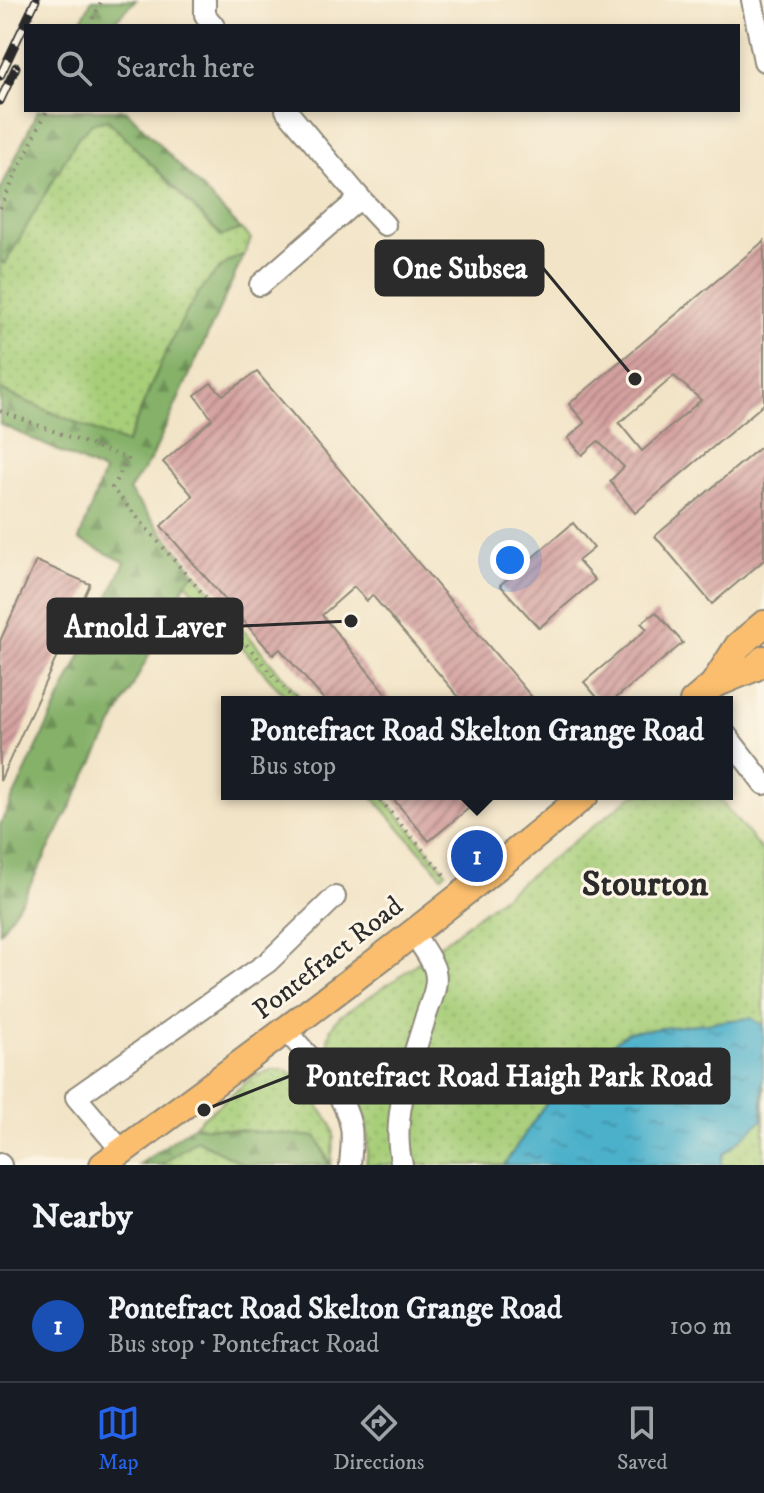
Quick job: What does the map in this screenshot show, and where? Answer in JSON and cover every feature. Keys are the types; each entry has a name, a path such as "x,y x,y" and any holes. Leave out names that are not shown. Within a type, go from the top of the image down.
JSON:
{"main road":[{"path":"702,696 738,646 764,624"},
{"path":"703,696 754,668 764,659"},
{"name":"Pontefract Road","path":"112,1158 287,1031 579,800"}],"street":[{"path":"205,0 205,15 212,24"},
{"path":"752,0 764,61"},
{"path":"288,112 385,225"},
{"path":"260,285 360,198"},
{"path":"733,744 764,784"},
{"path":"112,1158 76,1097 268,962 335,897"},
{"path":"402,1165 397,1146 399,1121 412,1061 435,990 435,970 413,933"},
{"path":"287,1031 328,1081 346,1111 352,1135 350,1165"}],"path":[{"path":"90,24 102,0"},
{"path":"0,208 46,112"},
{"path":"0,411 128,459 112,488 291,696"},
{"path":"380,800 443,874"}],"green space":[{"path":"92,0 136,0 112,24 79,24"},
{"path":"37,112 128,112 241,229 222,236 108,120 93,123 78,137 5,264 0,261 0,191"},
{"path":"108,120 221,236 241,229 251,239 244,255 225,265 207,283 190,308 159,367 126,444 0,390 0,261 5,263 78,137 93,123"},
{"path":"244,255 152,457 129,491 195,572 186,583 25,895 0,932 0,825 125,562 79,540 104,472 0,424 0,390 126,444 159,367 189,308 206,283 225,265"},
{"path":"195,572 299,696 285,696 186,583"},
{"path":"375,800 386,800 446,872 442,876"},
{"path":"627,800 720,800 764,853 764,1026 750,1018 628,1032 555,1090 504,1165 366,1165 368,1134 364,1112 329,1051 328,1040 331,1028 340,1016 399,977"},
{"path":"274,1069 295,1075 331,1123 334,1134 331,1165 317,1137 193,1126 253,1077"},
{"path":"764,1086 762,1165 721,1165 723,1155 762,1120"},
{"path":"193,1126 317,1137 329,1165 246,1165 196,1140 161,1165 139,1165"},
{"path":"195,1139 246,1165 161,1165"}],"water":[{"path":"751,1018 764,1026 762,1120 723,1155 721,1165 504,1165 555,1090 628,1032"}],"building":[{"path":"764,241 764,404 635,513 610,481 624,467 598,441 582,455 568,438 585,423 569,404","holes":["674,376 701,400 642,451 619,423"]},
{"path":"257,372 531,696 458,696 372,595 367,601 354,587 322,615 388,696 321,696 280,649 273,655 161,526 193,496 163,462 212,419 195,395 211,383 223,395"},
{"path":"764,444 764,560 712,604 655,536"},
{"path":"573,523 594,548 578,561 595,580 539,628 500,585"},
{"path":"36,561 90,584 0,781 0,641"},
{"path":"656,612 683,643 618,696 596,696 584,682 647,629 641,623"},
{"path":"394,800 479,800 429,841"}],"railway":[{"path":"25,24 36,0"},
{"path":"0,76 24,25"},
{"path":"0,101 16,67"}],"place":[{"name":"One Subsea","path":"635,379"},
{"name":"Arnold Laver","path":"351,621"},
{"name":"Pontefract Road Skelton Grange Road","path":"477,856"},
{"name":"Pontefract Road Haigh Park Road","path":"204,1110"}],"district":[{"name":"Stourton","path":"645,884"}]}
